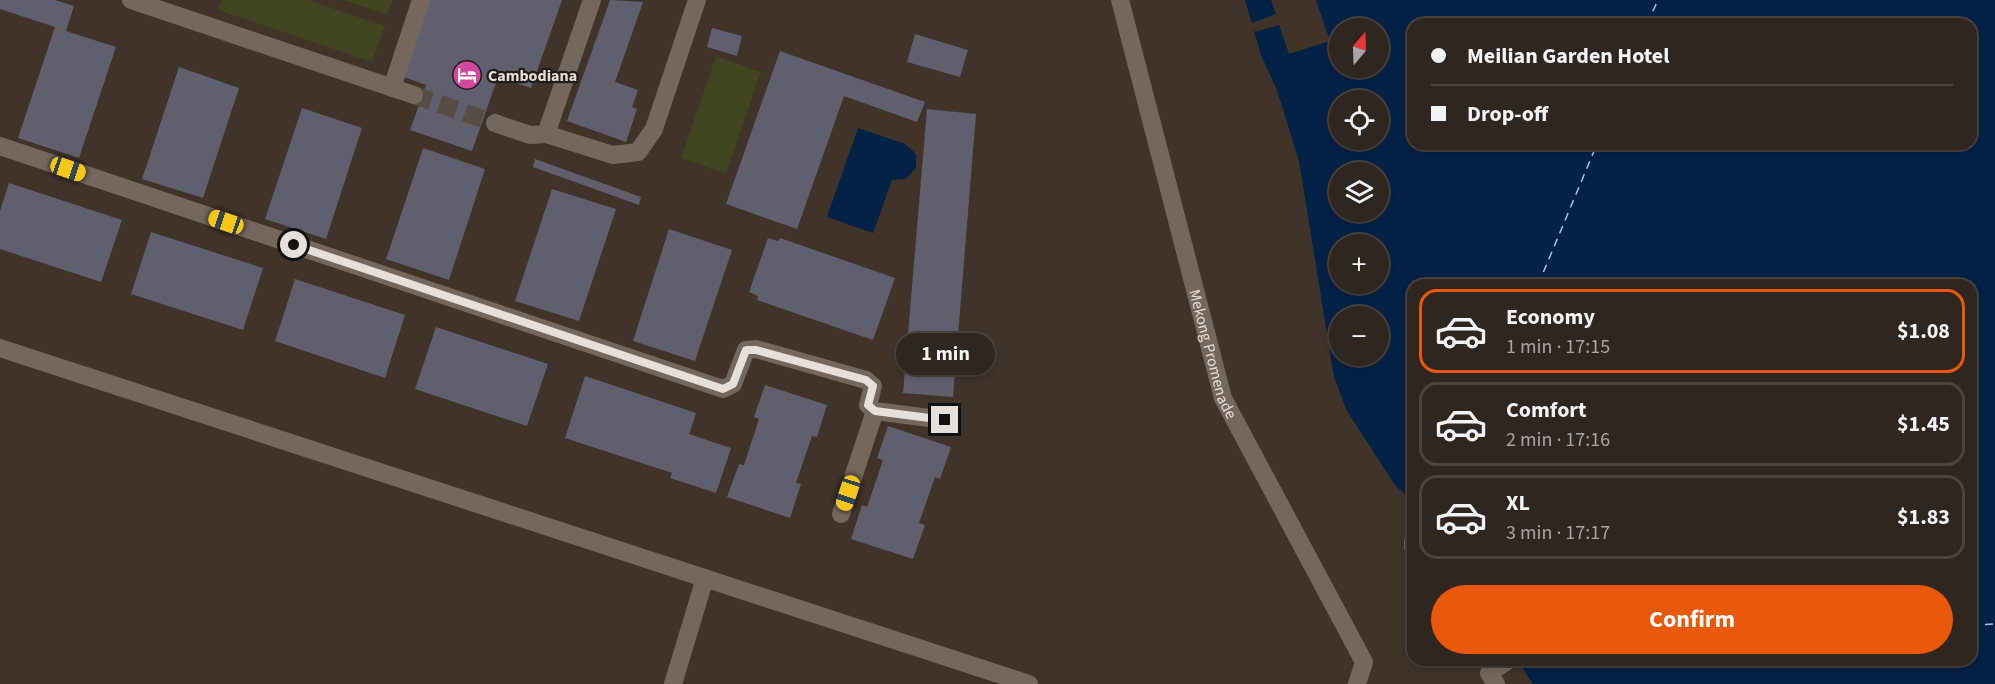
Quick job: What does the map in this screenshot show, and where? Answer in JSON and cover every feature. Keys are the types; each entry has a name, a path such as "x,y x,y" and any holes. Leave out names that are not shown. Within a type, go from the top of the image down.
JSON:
{"street":[{"path":"131,0 414,95"},
{"path":"392,88 421,0"},
{"path":"546,134 591,0"},
{"path":"495,123 530,135 546,134 613,155 638,152 654,129 697,0"},
{"name":"Mekong Promenade","path":"1120,0 1223,398 1364,662 1357,683"},
{"path":"0,146 723,389 733,384 746,350 756,350 866,380 873,386 868,405 875,411 945,420"},
{"path":"0,348 1029,684"},
{"path":"841,514 875,411"},
{"path":"673,684 705,578"}],"green space":[{"path":"222,0 308,0 385,26 372,62 218,10"},
{"path":"343,0 393,0 387,15"},
{"path":"716,56 761,72 726,174 681,158"}],"water":[{"path":"1245,0 1995,0 1995,684 1533,684 1521,666 1977,666 1977,279 1407,279 1407,496 1395,485 1347,411 1332,366 1389,366 1389,306 1329,306 1329,346 1299,161 1277,90 1261,55"},
{"path":"858,128 905,144 916,154 916,168 906,179 892,180 873,233 827,217"}],"pier":[{"path":"1271,0 1316,0 1329,41 1289,54 1279,25 1255,32 1251,23 1276,14"}],"building":[{"path":"0,0 55,0 74,6 66,31 116,47 79,158 18,138 55,27 0,9"},
{"name":"Cambodiana","path":"418,0 562,0 531,88 498,77 472,151 410,130 426,85 393,73"},
{"path":"610,0 643,2 615,82 638,90 632,107 637,109 626,142 567,121"},
{"path":"712,28 742,36 737,56 707,47"},
{"path":"915,34 968,50 960,77 907,62"},
{"path":"780,51 925,102 917,122 844,96 797,229 726,204"},
{"path":"179,67 239,88 203,198 142,179"},
{"path":"302,108 362,128 326,239 265,219"},
{"path":"927,109 976,114 953,397 903,393"},
{"path":"423,148 485,169 449,280 386,259"},
{"path":"535,159 641,197 639,205 533,167"},
{"path":"9,183 122,220 101,282 0,249 0,211"},
{"path":"552,189 616,209 579,321 515,301"},
{"path":"669,229 732,250 695,361 633,341"},
{"path":"151,232 263,268 243,330 131,294"},
{"path":"768,238 778,241 780,238 895,278 873,340 757,300 758,296 749,292"},
{"path":"295,279 405,315 385,378 275,341"},
{"path":"436,327 548,364 527,426 415,389"},
{"path":"585,376 696,413 689,434 731,448 716,493 670,478 672,473 565,438"},
{"path":"765,385 827,405 817,437 812,436 796,483 801,484 790,518 727,497 739,464 744,465 759,419 754,417"},
{"path":"888,426 951,447 940,479 935,477 919,523 925,525 913,559 851,539 862,505 867,507 883,460 877,458"}],"ferry route":[{"path":"1650,18 1658,0"},
{"path":"1541,279 1594,150"},
{"path":"1977,625 1995,624"}],"tunnel":[{"path":"414,95 495,123"}],"place":[{"name":"Cambodiana","path":"467,75"}],"route":[{"path":"294,245 723,389 733,384 746,350 756,350 866,380 873,386 868,405 875,411 945,420"}]}
